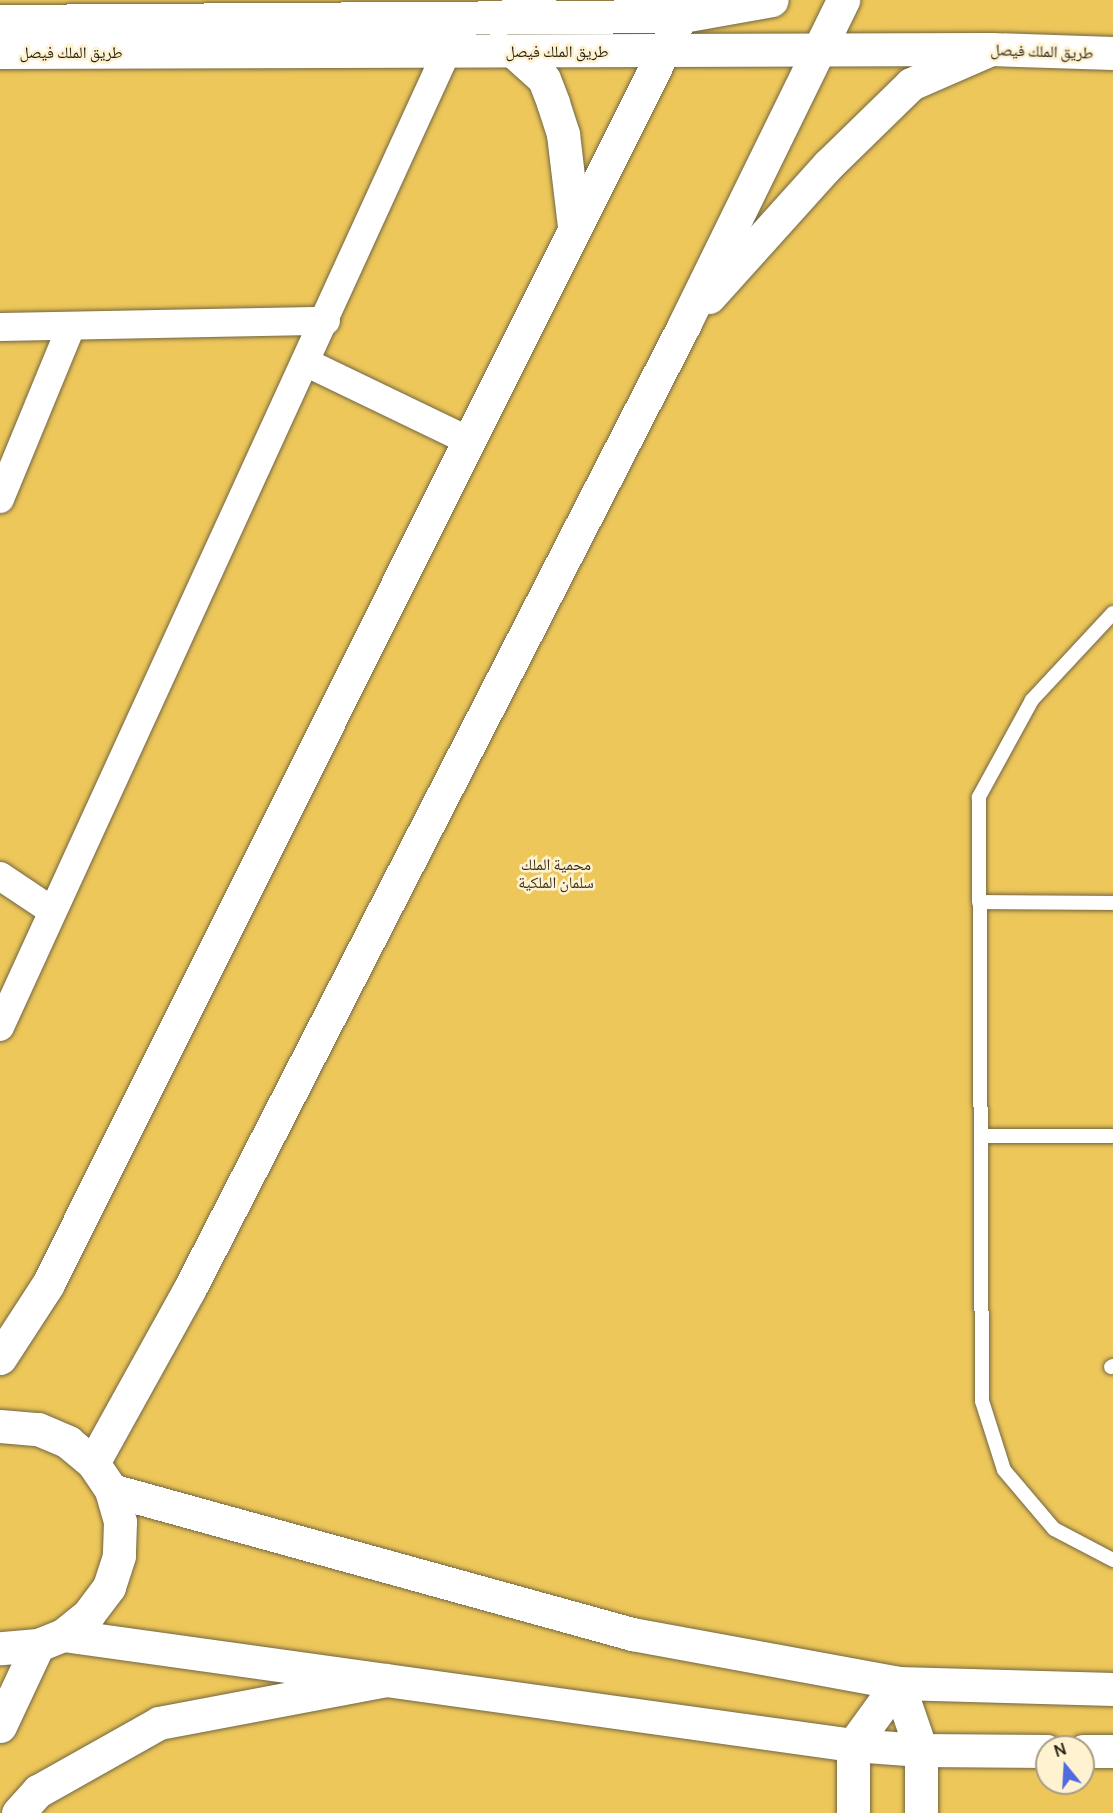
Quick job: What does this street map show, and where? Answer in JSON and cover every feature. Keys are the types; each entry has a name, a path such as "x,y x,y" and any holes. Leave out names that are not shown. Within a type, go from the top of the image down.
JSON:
{"main road":[{"path":"489,13 539,0"},
{"name":"طريق الملك فيصل","path":"0,21 685,8 772,0"},
{"path":"93,1463 189,1290 684,325 843,0"},
{"path":"0,1358 48,1284 467,440 685,8"},
{"path":"684,325 875,116 911,84 992,49"},
{"name":"طريق الملك فيصل","path":"0,52 816,52 992,49 1113,53"},
{"path":"514,52 544,79 554,102 563,134 574,226"},
{"path":"0,1426 38,1429 68,1442 93,1463 111,1491 120,1522 119,1556 112,1577 89,1614 50,1640 0,1726"},
{"path":"111,1491 632,1634 898,1683 1113,1689"},
{"path":"0,1648 50,1640 386,1680 853,1745 921,1750 1035,1750"},
{"path":"18,1813 38,1791 159,1723 386,1680"},
{"path":"853,1813 853,1745 898,1683"},
{"path":"898,1683 921,1750 921,1813"},
{"path":"1095,1751 1113,1751"}],"street":[{"path":"0,1027 51,910 326,321 447,51"},
{"path":"0,327 326,321"},
{"path":"0,499 71,327"},
{"path":"305,362 467,440"},
{"path":"0,876 51,910"}],"lane":[{"path":"1113,613 1032,700 979,796 982,1401 1004,1470 1054,1529 1113,1560"},
{"path":"979,902 1113,903"},
{"path":"981,1136 1113,1136"}],"green space":[{"name":"محمية الملك سلمان الملكية","path":"0,0 1113,0 1113,1813 0,1813"}]}
